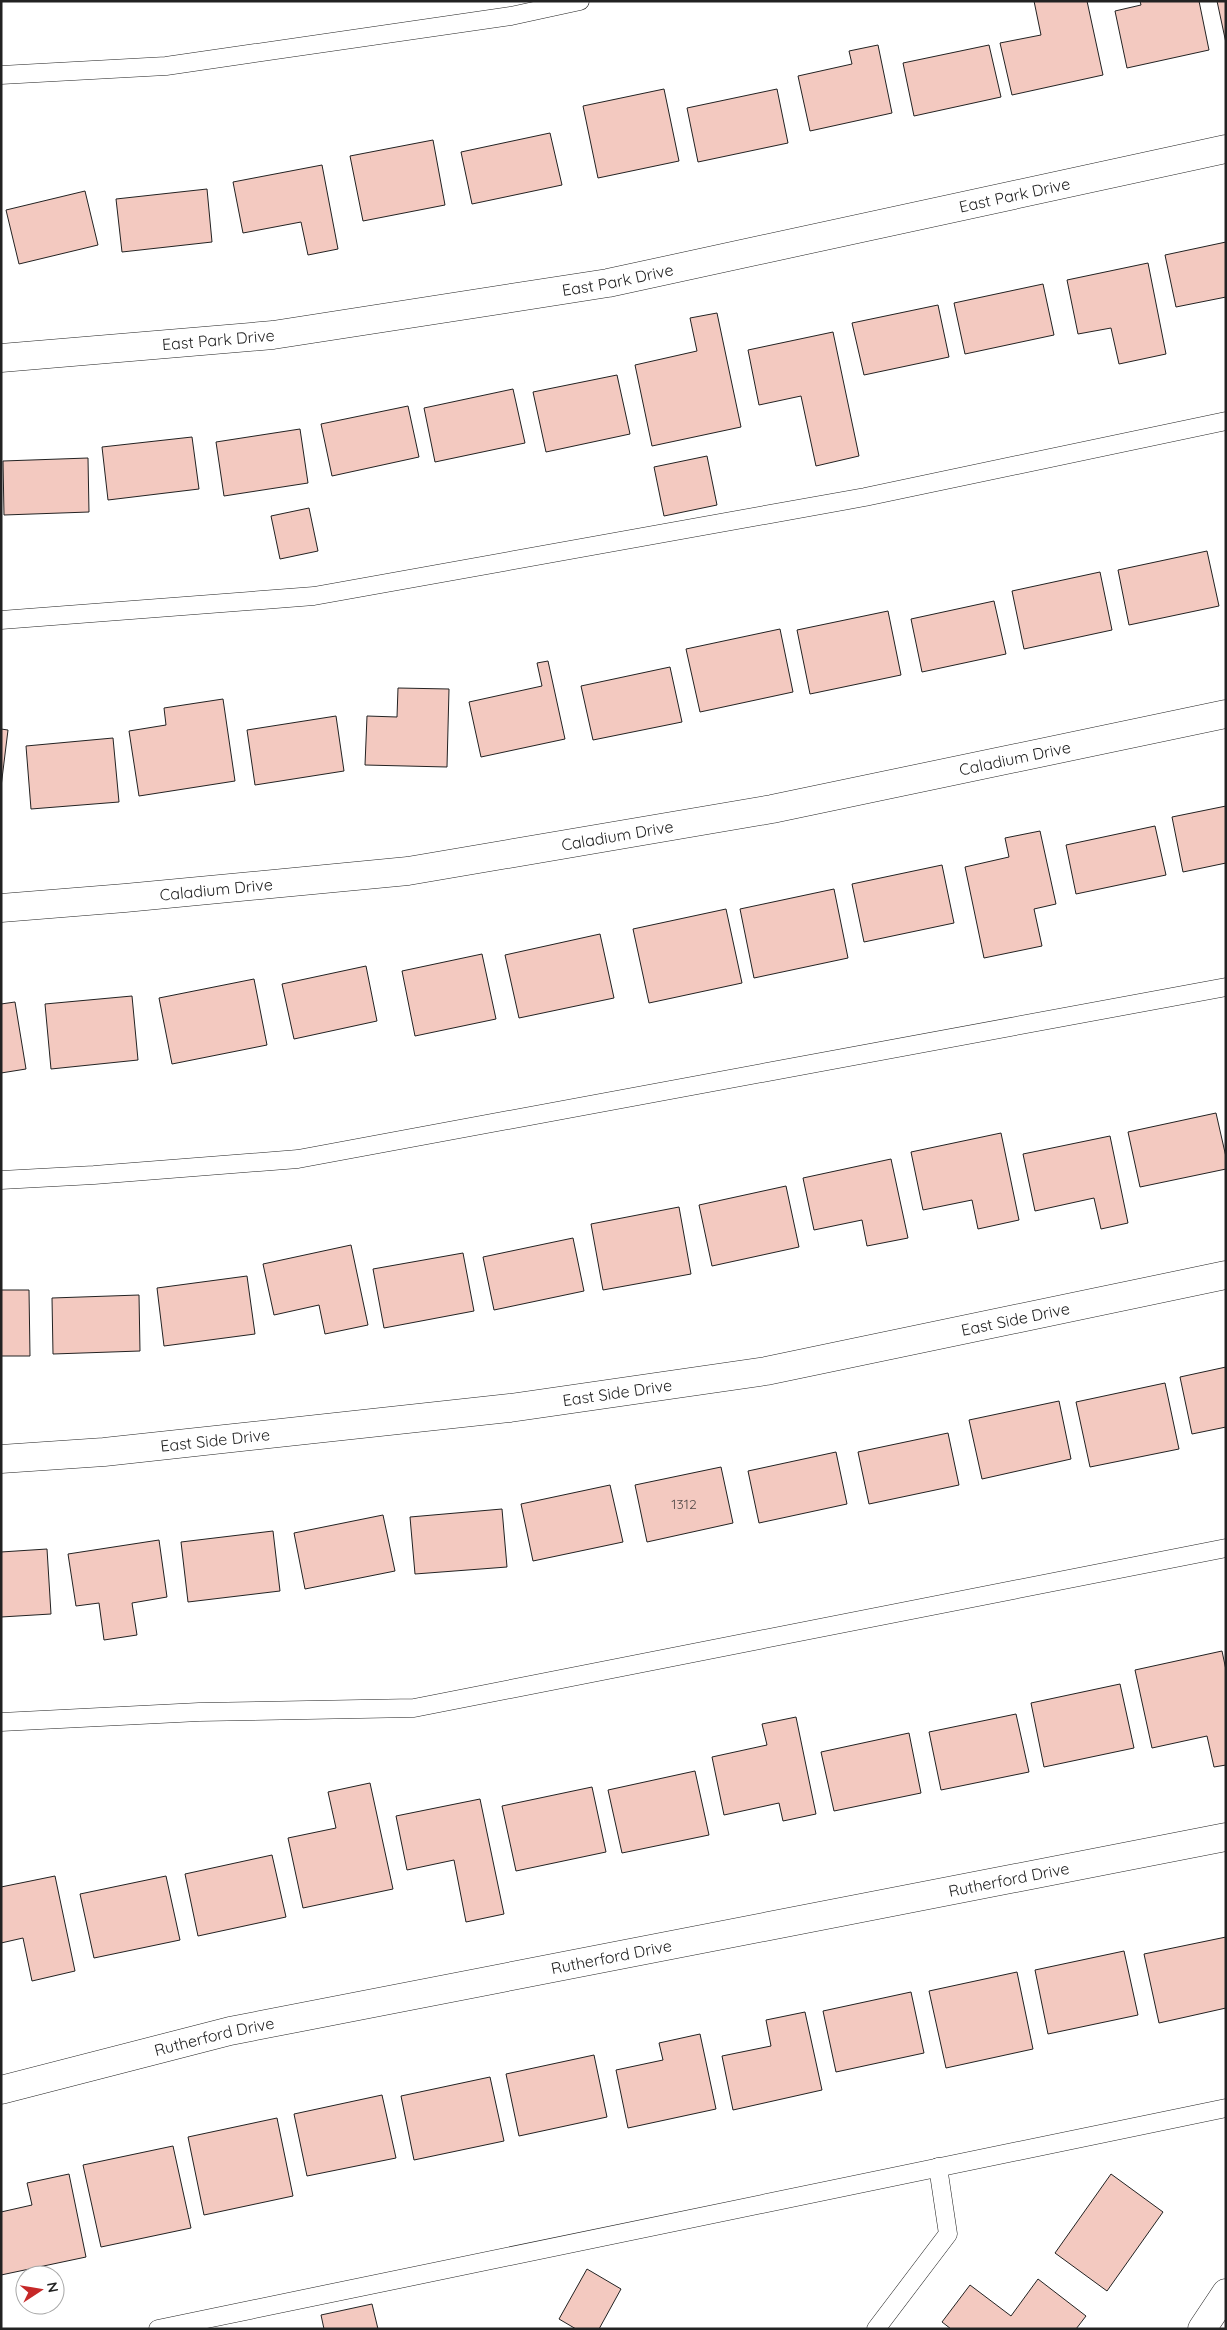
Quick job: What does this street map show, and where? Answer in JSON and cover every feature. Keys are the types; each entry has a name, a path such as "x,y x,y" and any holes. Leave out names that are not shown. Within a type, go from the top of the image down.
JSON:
{"street":[{"name":"East Park Drive","path":"1,358 273,335 608,283 1226,149"},
{"name":"Caladium Drive","path":"1,908 408,871 772,809 1226,714"},
{"name":"East Side Drive","path":"1,1459 104,1452 510,1408 766,1371 1226,1275"},
{"name":"Rutherford Drive","path":"1,2090 239,2029 1226,1838"},
{"path":"1202,2329 1226,2293"}],"lane":[{"path":"1,75 166,66 511,16 580,1"},
{"path":"1,620 314,596 865,497 1226,421"},
{"path":"1,1180 94,1176 298,1159 1226,987"},
{"path":"1,1722 199,1712 414,1708 1226,1548"},
{"path":"158,2329 1226,2108"},
{"path":"876,2329 948,2234 938,2167"}],"building":[{"path":"1034,1 1087,1 1103,75 1012,95 1000,43 1041,35"},
{"path":"1140,1 1199,1 1209,50 1127,68 1115,11 1141,5"},
{"path":"1217,1 1226,1 1226,43"},
{"path":"878,45 892,113 810,131 798,76 852,64 849,51"},
{"path":"989,45 1001,97 914,116 903,63"},
{"path":"664,89 679,161 598,178 583,106"},
{"path":"777,89 788,143 698,162 687,108"},
{"path":"550,133 562,185 472,204 461,152"},
{"path":"433,140 445,205 363,221 350,156"},
{"path":"322,165 338,249 308,255 301,222 243,233 233,182"},
{"path":"207,189 212,242 122,252 116,199"},
{"path":"85,191 98,245 19,264 6,210"},
{"path":"1226,242 1226,297 1176,307 1165,255"},
{"path":"1148,263 1166,354 1119,364 1111,328 1078,334 1067,280"},
{"path":"1043,284 1054,335 965,354 954,303"},
{"path":"938,305 949,357 864,375 852,323"},
{"path":"717,313 741,427 652,446 635,365 697,351 690,318"},
{"path":"833,332 859,456 816,466 801,396 759,405 748,350"},
{"path":"617,375 630,434 546,452 533,392"},
{"path":"513,389 525,443 435,462 424,408"},
{"path":"408,406 419,457 332,476 321,424"},
{"path":"300,429 308,483 224,496 216,442"},
{"path":"192,437 199,489 108,500 102,447"},
{"path":"707,456 717,505 664,516 654,467"},
{"path":"88,458 89,512 4,515 3,461"},
{"path":"309,508 318,551 280,559 271,516"},
{"path":"1207,551 1219,606 1129,625 1118,570"},
{"path":"1100,572 1112,630 1024,649 1012,591"},
{"path":"994,601 1006,654 922,672 911,619"},
{"path":"888,611 901,675 810,694 797,630"},
{"path":"780,629 793,692 700,712 686,649"},
{"path":"548,661 565,739 481,757 469,702 542,686 537,663"},
{"path":"670,667 682,722 593,740 581,686"},
{"path":"398,688 449,689 447,767 365,765 367,716 397,717"},
{"path":"223,699 235,781 139,796 129,731 166,725 164,708"},
{"path":"336,716 344,771 255,785 247,730"},
{"path":"1,729 8,730 1,787"},
{"path":"113,738 119,802 31,809 26,746"},
{"path":"1226,806 1226,863 1183,872 1172,817"},
{"path":"1155,826 1166,875 1076,894 1066,845"},
{"path":"1040,831 1056,904 1034,909 1042,946 984,958 965,867 1009,857 1005,838"},
{"path":"942,865 954,923 864,942 852,884"},
{"path":"834,889 848,958 754,978 740,909"},
{"path":"726,909 742,983 649,1003 633,929"},
{"path":"600,934 614,998 519,1018 505,955"},
{"path":"482,954 496,1019 415,1036 402,971"},
{"path":"366,966 377,1021 294,1039 282,984"},
{"path":"254,979 267,1045 172,1064 159,998"},
{"path":"132,996 138,1060 51,1069 45,1004"},
{"path":"15,1002 26,1069 1,1073 1,1004"},
{"path":"1216,1113 1226,1157 1226,1169 1140,1187 1128,1132"},
{"path":"1001,1133 1019,1220 978,1229 972,1200 923,1210 911,1152"},
{"path":"1110,1136 1128,1223 1101,1229 1094,1198 1035,1211 1023,1154"},
{"path":"891,1159 908,1238 867,1246 862,1220 814,1230 803,1178"},
{"path":"786,1186 799,1247 712,1266 699,1205"},
{"path":"679,1207 691,1274 603,1290 591,1224"},
{"path":"573,1238 584,1291 494,1310 483,1257"},
{"path":"351,1245 368,1325 325,1334 319,1305 274,1315 263,1264"},
{"path":"463,1253 474,1311 384,1328 373,1269"},
{"path":"247,1276 255,1334 164,1346 157,1288"},
{"path":"1,1290 29,1290 30,1356 1,1356"},
{"path":"139,1295 140,1351 53,1354 52,1298"},
{"path":"1226,1367 1226,1427 1192,1434 1180,1377"},
{"path":"1165,1383 1179,1449 1090,1467 1076,1402"},
{"path":"1059,1401 1071,1459 982,1479 969,1420"},
{"path":"948,1433 959,1485 869,1504 858,1452"},
{"path":"836,1452 847,1504 759,1523 748,1471"},
{"path":"721,1467 733,1523 647,1542 635,1485"},
{"path":"610,1485 623,1542 533,1561 521,1504"},
{"path":"502,1509 507,1567 415,1574 410,1517"},
{"path":"383,1515 395,1571 305,1589 294,1533"},
{"path":"273,1531 280,1591 188,1602 181,1542"},
{"path":"159,1540 167,1597 132,1603 137,1635 104,1640 99,1603 76,1606 68,1554"},
{"path":"47,1549 51,1614 1,1617 1,1552"},
{"path":"1222,1651 1226,1670 1226,1765 1214,1767 1207,1736 1152,1748 1135,1670"},
{"path":"1120,1684 1134,1748 1044,1767 1031,1703"},
{"path":"1016,1714 1029,1772 941,1790 929,1732"},
{"path":"796,1717 816,1814 783,1821 779,1803 724,1815 712,1757 767,1745 762,1724"},
{"path":"909,1733 921,1793 834,1811 821,1752"},
{"path":"695,1771 709,1835 622,1853 608,1790"},
{"path":"370,1783 393,1889 303,1908 288,1838 336,1828 328,1792"},
{"path":"592,1787 606,1852 516,1871 502,1806"},
{"path":"480,1799 504,1914 466,1922 454,1860 407,1870 396,1816"},
{"path":"272,1855 286,1917 198,1936 185,1874"},
{"path":"55,1876 75,1971 32,1981 23,1938 1,1943 1,1887"},
{"path":"166,1876 180,1940 94,1958 80,1894"},
{"path":"1226,1937 1226,2008 1159,2023 1144,1954"},
{"path":"1124,1951 1138,2015 1048,2034 1035,1970"},
{"path":"1017,1972 1033,2049 946,2068 929,1991"},
{"path":"911,1992 924,2053 836,2072 823,2011"},
{"path":"805,2012 822,2090 733,2110 722,2056 771,2046 766,2020"},
{"path":"700,2034 716,2109 628,2128 616,2070 663,2060 659,2043"},
{"path":"594,2055 607,2117 519,2136 506,2074"},
{"path":"490,2077 504,2141 414,2160 401,2096"},
{"path":"382,2095 396,2158 307,2176 294,2114"},
{"path":"277,2118 293,2196 204,2215 188,2137"},
{"path":"173,2146 191,2228 101,2247 83,2165"},
{"path":"69,2174 86,2257 48,2265 15,2265 15,2272 1,2275 1,2212 32,2205 27,2183"},
{"path":"1111,2174 1163,2212 1107,2291 1055,2253"},
{"path":"587,2269 621,2289 599,2329 576,2329 559,2319"},
{"path":"1038,2279 1086,2316 1076,2329 951,2329 942,2322 970,2285 1011,2316"},
{"path":"372,2304 378,2329 324,2329 321,2315"}]}
